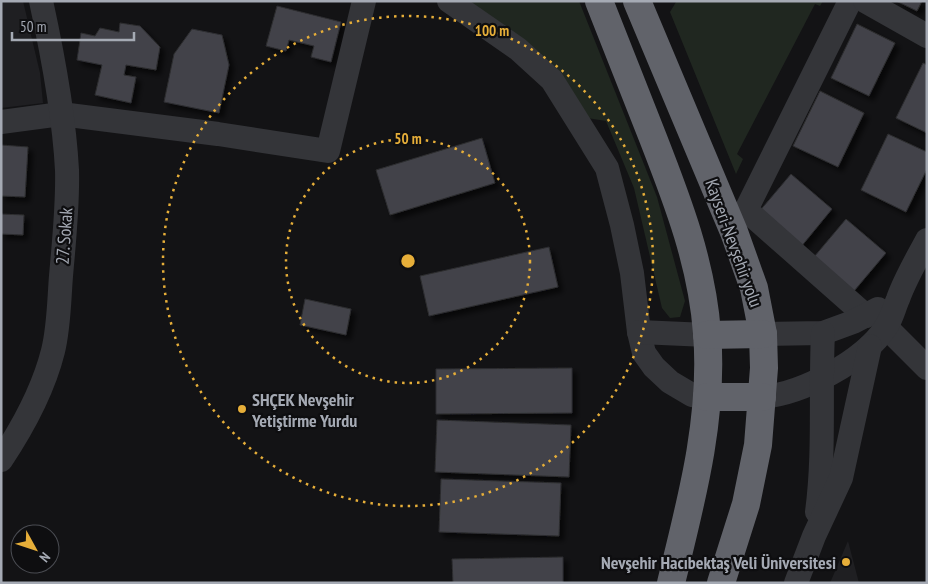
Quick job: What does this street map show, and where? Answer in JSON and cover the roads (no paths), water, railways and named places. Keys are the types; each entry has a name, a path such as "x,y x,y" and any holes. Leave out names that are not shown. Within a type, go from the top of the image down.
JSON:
{"highway":[{"path":"599,1 677,199 701,284 707,335 707,397 691,499 671,583"},
{"name":"Kayseri-Nevşehir yolu","path":"637,1 734,232 754,288 763,334 764,353 758,445 750,487 721,583"},
{"path":"707,335 763,334"},
{"path":"707,397 762,397"}],"street":[{"name":"27. Sokak","path":"1,460 32,408 46,373 57,330 66,223 67,181 61,114 41,1"},
{"path":"1,122 61,114 218,134 328,151 364,1"},
{"path":"449,1 518,49 552,80 607,168 632,273 639,332 644,353 654,367 670,382 692,395 707,397"},
{"path":"850,1 746,210 927,368"},
{"path":"865,1 927,36"},
{"path":"796,583 814,536 841,478 876,322 897,299 927,240"},
{"path":"763,334 823,333 876,322"},
{"path":"639,332 707,335"},
{"path":"814,536 822,479 821,378 823,333"},
{"path":"762,397 797,390 850,362 870,346"}],"place":[{"name":"SHÇEK Nevşehir Yetiştirme Yurdu","path":"242,409"},
{"name":"Nevşehir Hacıbektaş Veli Üniversitesi","path":"846,562"}]}
